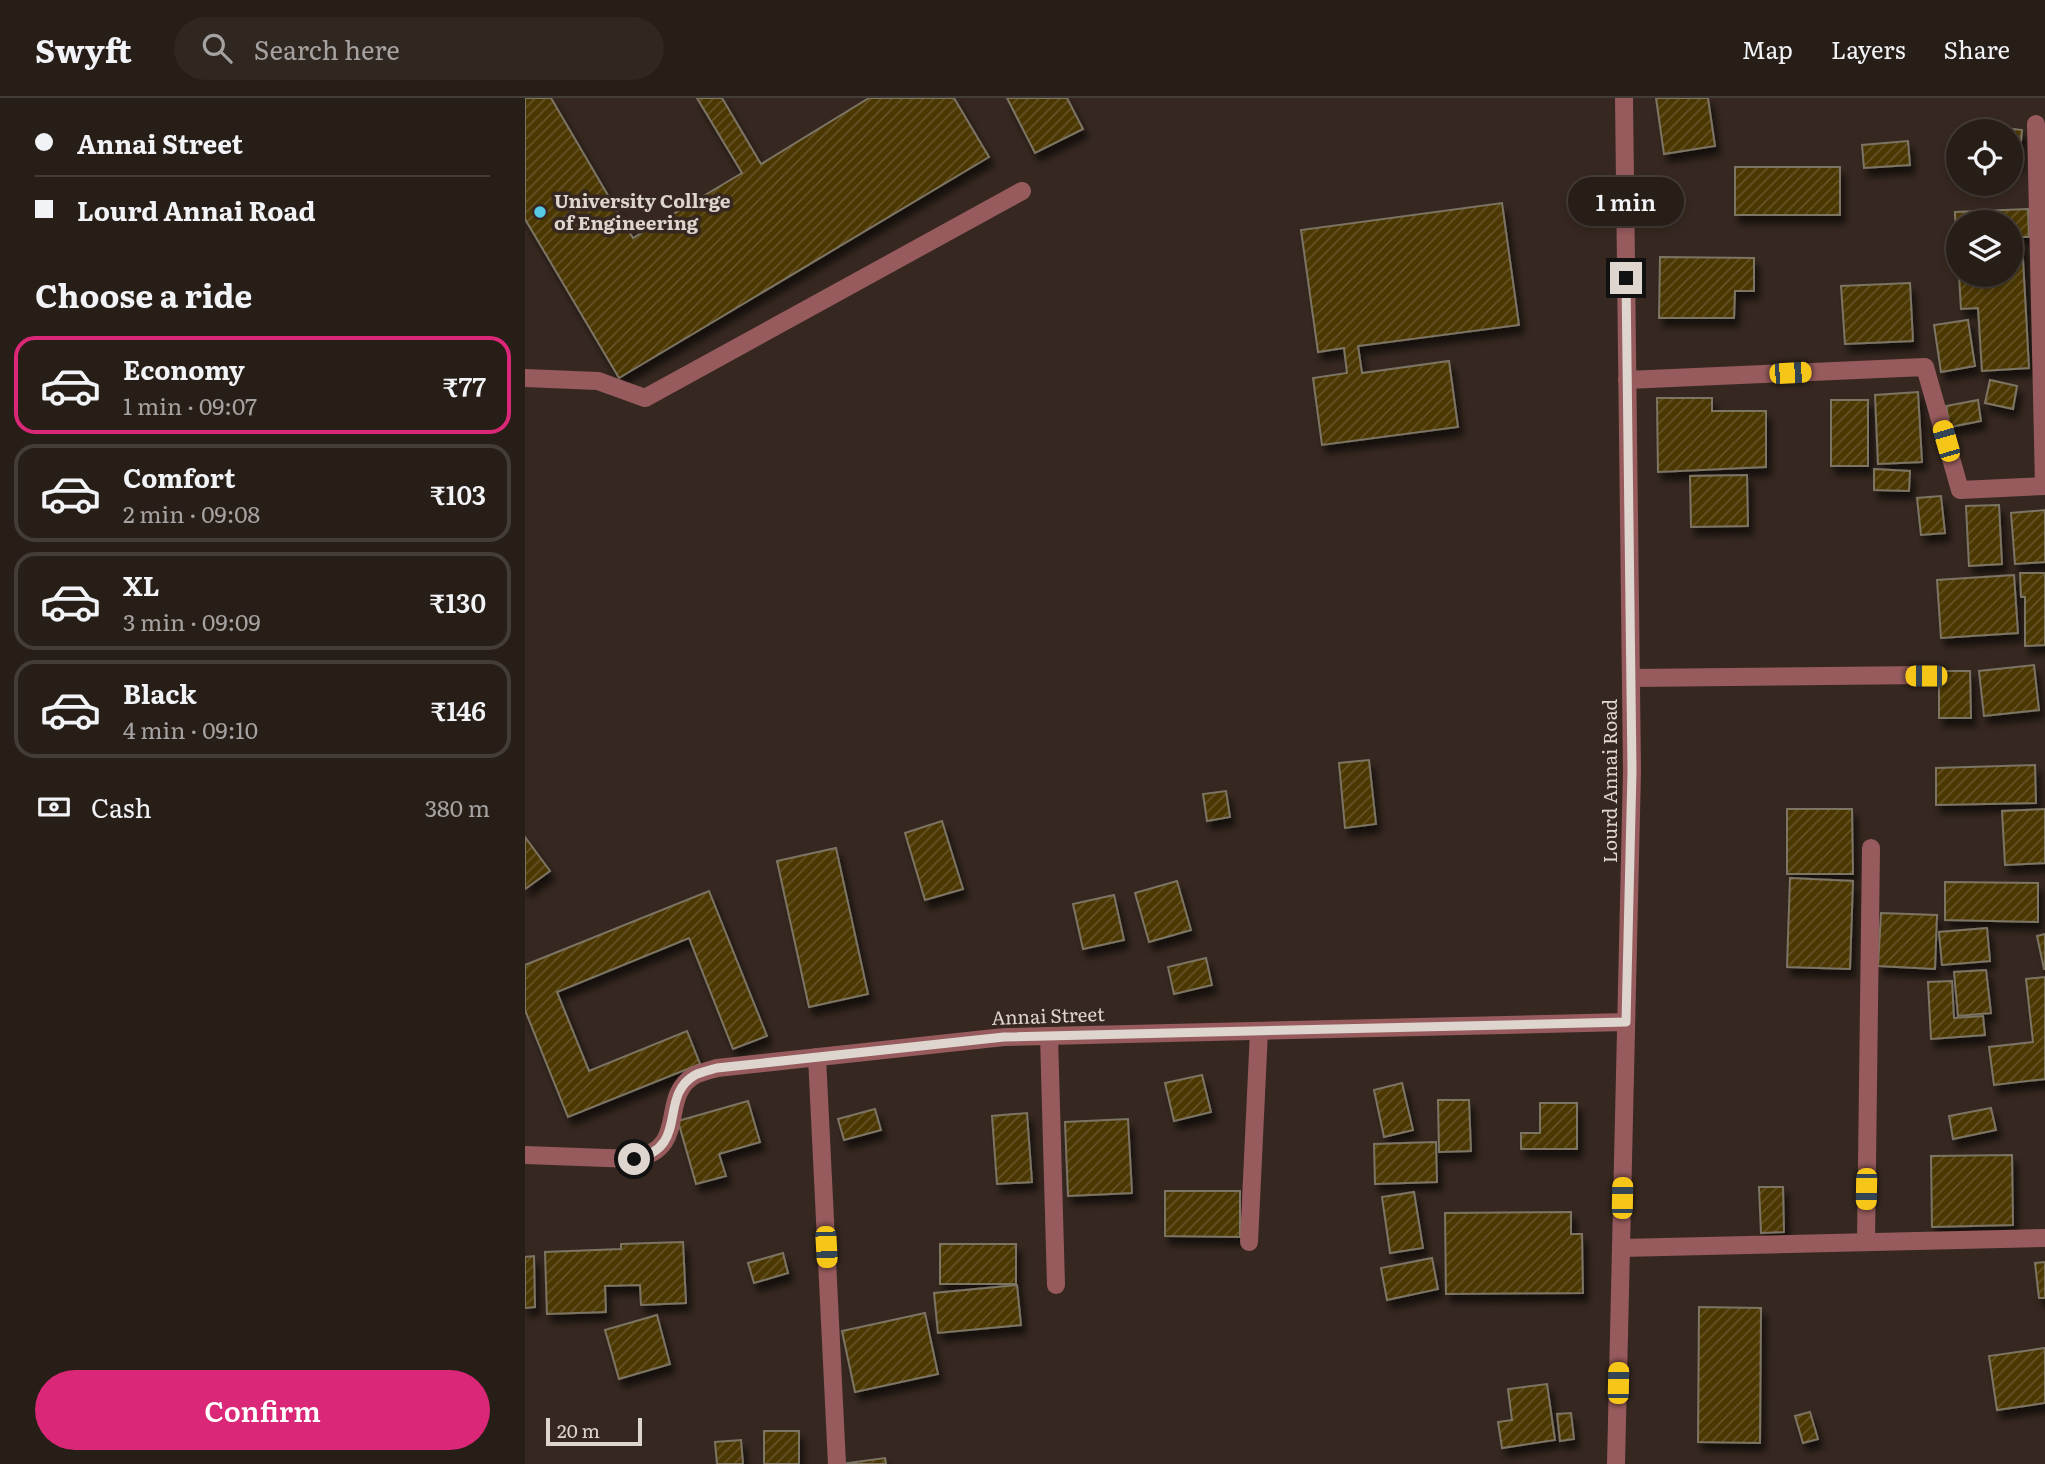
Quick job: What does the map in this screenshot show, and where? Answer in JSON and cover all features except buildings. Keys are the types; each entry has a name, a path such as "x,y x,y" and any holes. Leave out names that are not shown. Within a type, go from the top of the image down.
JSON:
{"street":[{"name":"Lourd Annai Road","path":"1616,1464 1632,771 1624,98"},
{"path":"1627,380 1925,367 1960,490 2044,486 2036,124"},
{"path":"525,377 598,381 645,398 1022,191"},
{"path":"1631,678 1926,676"},
{"path":"1866,1242 1871,848"},
{"name":"Annai Street","path":"525,1155 634,1159 652,1155 663,1147 679,1092 694,1076 717,1068 1004,1037 1626,1022"},
{"path":"1249,1242 1259,1031"},
{"path":"1049,1036 1056,1285"},
{"path":"817,1057 837,1464"},
{"path":"1621,1248 2045,1238"}],"place":[{"name":"University Collrge of Engineering","path":"540,212"}],"route":[{"path":"634,1159 652,1155 663,1147 679,1092 694,1076 717,1068 1004,1037 1626,1022 1632,771 1626,278"}]}
